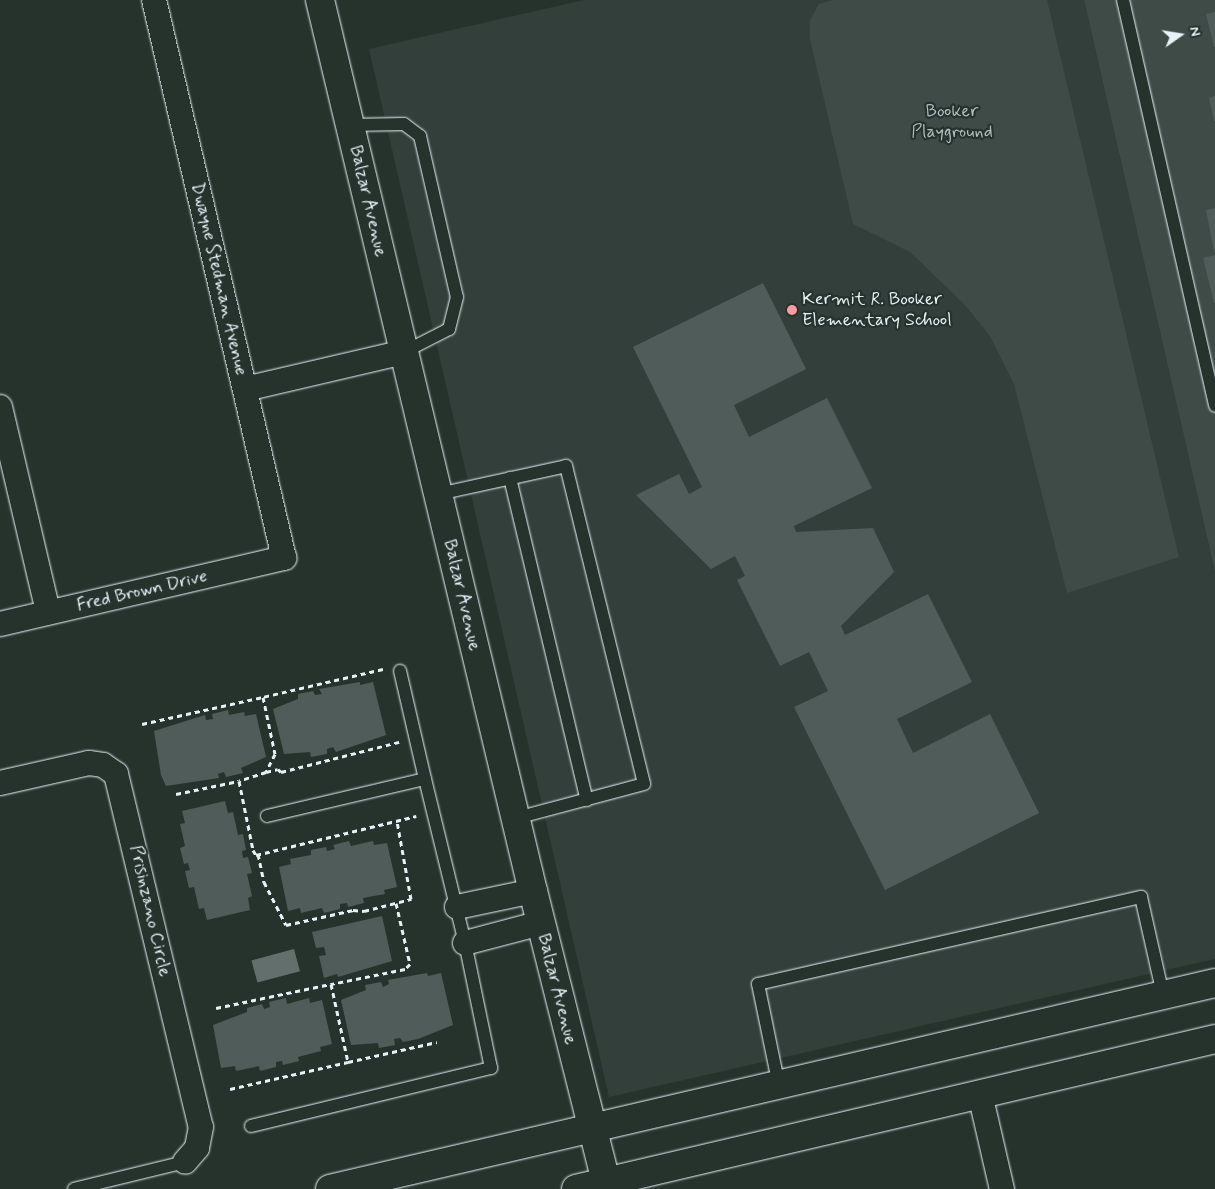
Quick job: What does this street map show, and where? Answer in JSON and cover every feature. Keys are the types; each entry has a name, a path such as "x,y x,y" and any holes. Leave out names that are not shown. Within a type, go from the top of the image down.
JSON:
{"main road":[{"name":"Balzar Avenue","path":"320,0 591,1131 607,1186"},
{"path":"330,1189 591,1131 1215,983"},
{"path":"576,1189 607,1186 980,1094 1215,1039"}],"street":[{"name":"Dwayne Stedman Avenue","path":"154,0 284,558"},
{"path":"245,389 404,352"},
{"path":"0,407 48,612"},
{"name":"Fred Brown Drive","path":"0,624 284,558"},
{"name":"Prisinzano Circle","path":"0,783 89,763 103,765 116,774 201,1127 198,1148 184,1162"},
{"path":"457,908 533,891"},
{"path":"466,943 541,923"},
{"path":"980,1094 1002,1189"}],"lane":[{"path":"1123,0 1215,406"},
{"path":"350,125 404,124 420,136 458,297 449,329 404,352"},
{"path":"438,494 566,466 644,784 516,818"},
{"path":"510,478 587,800"},
{"path":"251,1126 491,1068 466,943 432,812 400,671"},
{"path":"266,816 425,779"},
{"path":"780,1086 758,984 1141,897 1163,995"},
{"path":"74,1189 184,1162"}],"path":[{"path":"142,724 383,669 385,678"},
{"path":"263,697 275,754 266,772"},
{"path":"176,794 240,781 278,769 281,772 392,746 401,742 398,733"},
{"path":"240,781 254,850 258,854 264,882 286,925 411,899 397,820"},
{"path":"258,854 432,812"},
{"path":"216,1008 404,969 410,964 396,903"},
{"path":"331,984 348,1062"},
{"path":"230,1089 437,1042"}],"shaded area":[{"name":"Kermit R. Booker Elementary School","path":"584,0 1084,0 1215,572 1215,959 609,1097 369,49"},
{"path":"294,949 300,971 257,983 251,960"}],"green space":[{"name":"Booker Playground","path":"833,0 1047,0 1179,557 1067,593 1014,384 990,336 965,305 910,252 853,224 810,39 810,20 819,4"},
{"path":"1084,0 1215,0 1215,572"}],"building":[{"path":"1215,12 1215,47 1214,47 1206,14"},
{"path":"1215,96 1215,121 1214,121 1209,98"},
{"path":"1215,208 1215,252 1214,252 1206,210"},
{"path":"1215,255 1215,303 1214,303 1203,258"},
{"path":"763,283 806,369 734,405 749,437 827,398 872,488 794,526 796,532 873,528 894,572 841,626 845,635 928,594 972,682 897,719 913,753 990,714 1039,813 885,890 794,707 828,691 809,652 780,666 737,580 745,576 735,556 711,569 636,495 679,474 689,494 702,487 633,347"},
{"path":"360,682 360,685 373,682 386,735 336,752 333,747 327,749 327,754 311,757 310,752 284,754 273,709 298,699 298,694 313,691 315,695 322,694 319,689"},
{"path":"228,710 229,715 244,712 245,716 256,714 266,757 241,768 243,773 226,777 224,772 218,774 219,778 166,786 161,775 154,731 205,715 206,720 213,719 212,714"},
{"path":"225,801 228,813 233,812 238,835 243,834 246,850 242,851 243,858 248,857 252,873 247,874 252,896 248,898 250,910 207,920 204,908 199,909 194,887 189,888 185,871 190,870 188,863 184,864 180,848 185,846 180,824 185,823 182,811"},
{"path":"349,841 351,846 373,841 374,845 387,843 397,887 384,890 385,894 363,898 364,903 348,907 347,903 340,904 340,909 324,913 322,908 301,913 300,908 288,911 279,867 291,864 290,859 311,855 311,850 326,847 327,851 335,849 333,845"},
{"path":"382,916 392,961 338,977 337,974 324,978 319,956 326,955 324,947 316,948 312,932"},
{"path":"427,973 428,976 441,973 453,1025 418,1039 403,1042 400,1038 394,1039 395,1045 379,1048 378,1043 351,1045 341,1000 366,990 365,985 381,982 383,987 389,984 388,980"},
{"path":"286,998 287,1004 309,998 310,1003 322,1000 332,1044 320,1047 321,1051 298,1057 299,1061 283,1065 282,1061 276,1062 276,1067 260,1071 259,1066 236,1071 235,1066 221,1068 213,1025 247,1012 247,1008 262,1004 264,1009 270,1007 269,1002"}],"place":[{"name":"Kermit R. Booker Elementary School","path":"792,310"}]}
